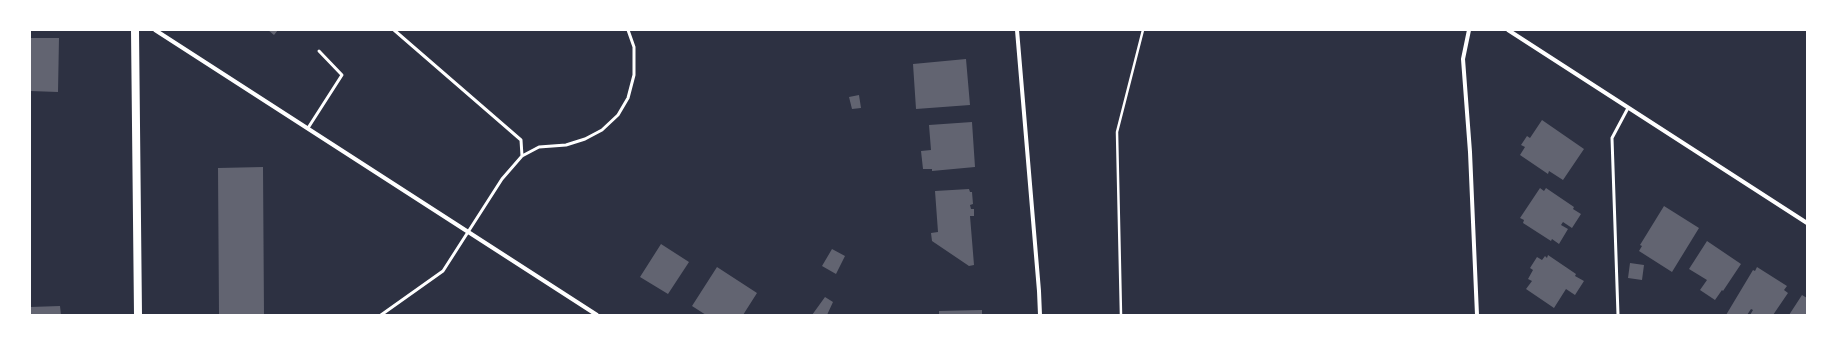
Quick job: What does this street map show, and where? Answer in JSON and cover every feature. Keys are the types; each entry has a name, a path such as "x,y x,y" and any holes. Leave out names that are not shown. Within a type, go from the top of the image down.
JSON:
{"main road":[{"path":"135,30 138,315"}],"street":[{"path":"154,30 597,315"},
{"path":"1017,30 1039,283 1040,315"},
{"path":"1469,30 1463,59 1470,152 1477,315"},
{"path":"1508,30 1807,223"}],"lane":[{"path":"394,30 521,140 522,156"},
{"path":"381,315 442,271 502,179 522,156 539,147 566,145 585,139 602,130 618,115 628,98 634,75 634,47 628,30"},
{"path":"308,128 342,75 319,51"},
{"path":"1618,315 1612,138 1628,108"}],"path":[{"path":"1121,315 1117,132 1143,30"}],"building":[{"path":"268,30 278,30 274,35"},
{"path":"30,38 59,38 58,92 30,91"},
{"path":"966,59 970,105 916,109 913,64"},
{"path":"859,95 861,108 852,109 849,97"},
{"path":"1542,120 1584,149 1563,180 1549,171 1548,174 1520,155 1525,147 1521,145 1527,136 1530,138"},
{"path":"972,122 975,167 932,171 932,169 923,169 921,151 931,150 929,125"},
{"path":"263,167 264,315 219,315 218,168"},
{"path":"1540,188 1544,191 1546,188 1574,207 1573,209 1581,214 1572,228 1563,222 1561,225 1568,229 1559,244 1552,239 1551,241 1523,223 1524,220 1520,218"},
{"path":"969,189 970,192 972,192 973,204 970,205 971,209 974,209 974,216 970,216 974,265 969,266 932,241 931,233 938,232 935,191"},
{"path":"1664,206 1699,228 1672,272 1639,251 1642,246 1640,245"},
{"path":"1707,241 1741,264 1723,291 1722,290 1715,300 1700,290 1707,280 1689,269"},
{"path":"661,244 689,262 668,294 640,277"},
{"path":"832,249 845,256 836,274 822,266"},
{"path":"1548,255 1576,274 1575,276 1584,281 1575,295 1566,289 1554,308 1526,289 1532,281 1528,279 1533,270 1530,268 1537,257 1542,260 1545,256 1547,258"},
{"path":"1630,263 1644,265 1642,280 1628,278"},
{"path":"717,267 757,293 743,315 706,315 692,306"},
{"path":"1757,267 1787,286 1784,290 1788,293 1773,315 1750,315 1753,310 1751,309 1747,315 1726,315 1753,270 1755,271"},
{"path":"1802,295 1807,298 1807,315 1789,315"},
{"path":"825,297 833,302 827,315 812,315"},
{"path":"60,306 61,315 30,315 30,307"},
{"path":"982,310 982,315 939,315 939,311"}]}
